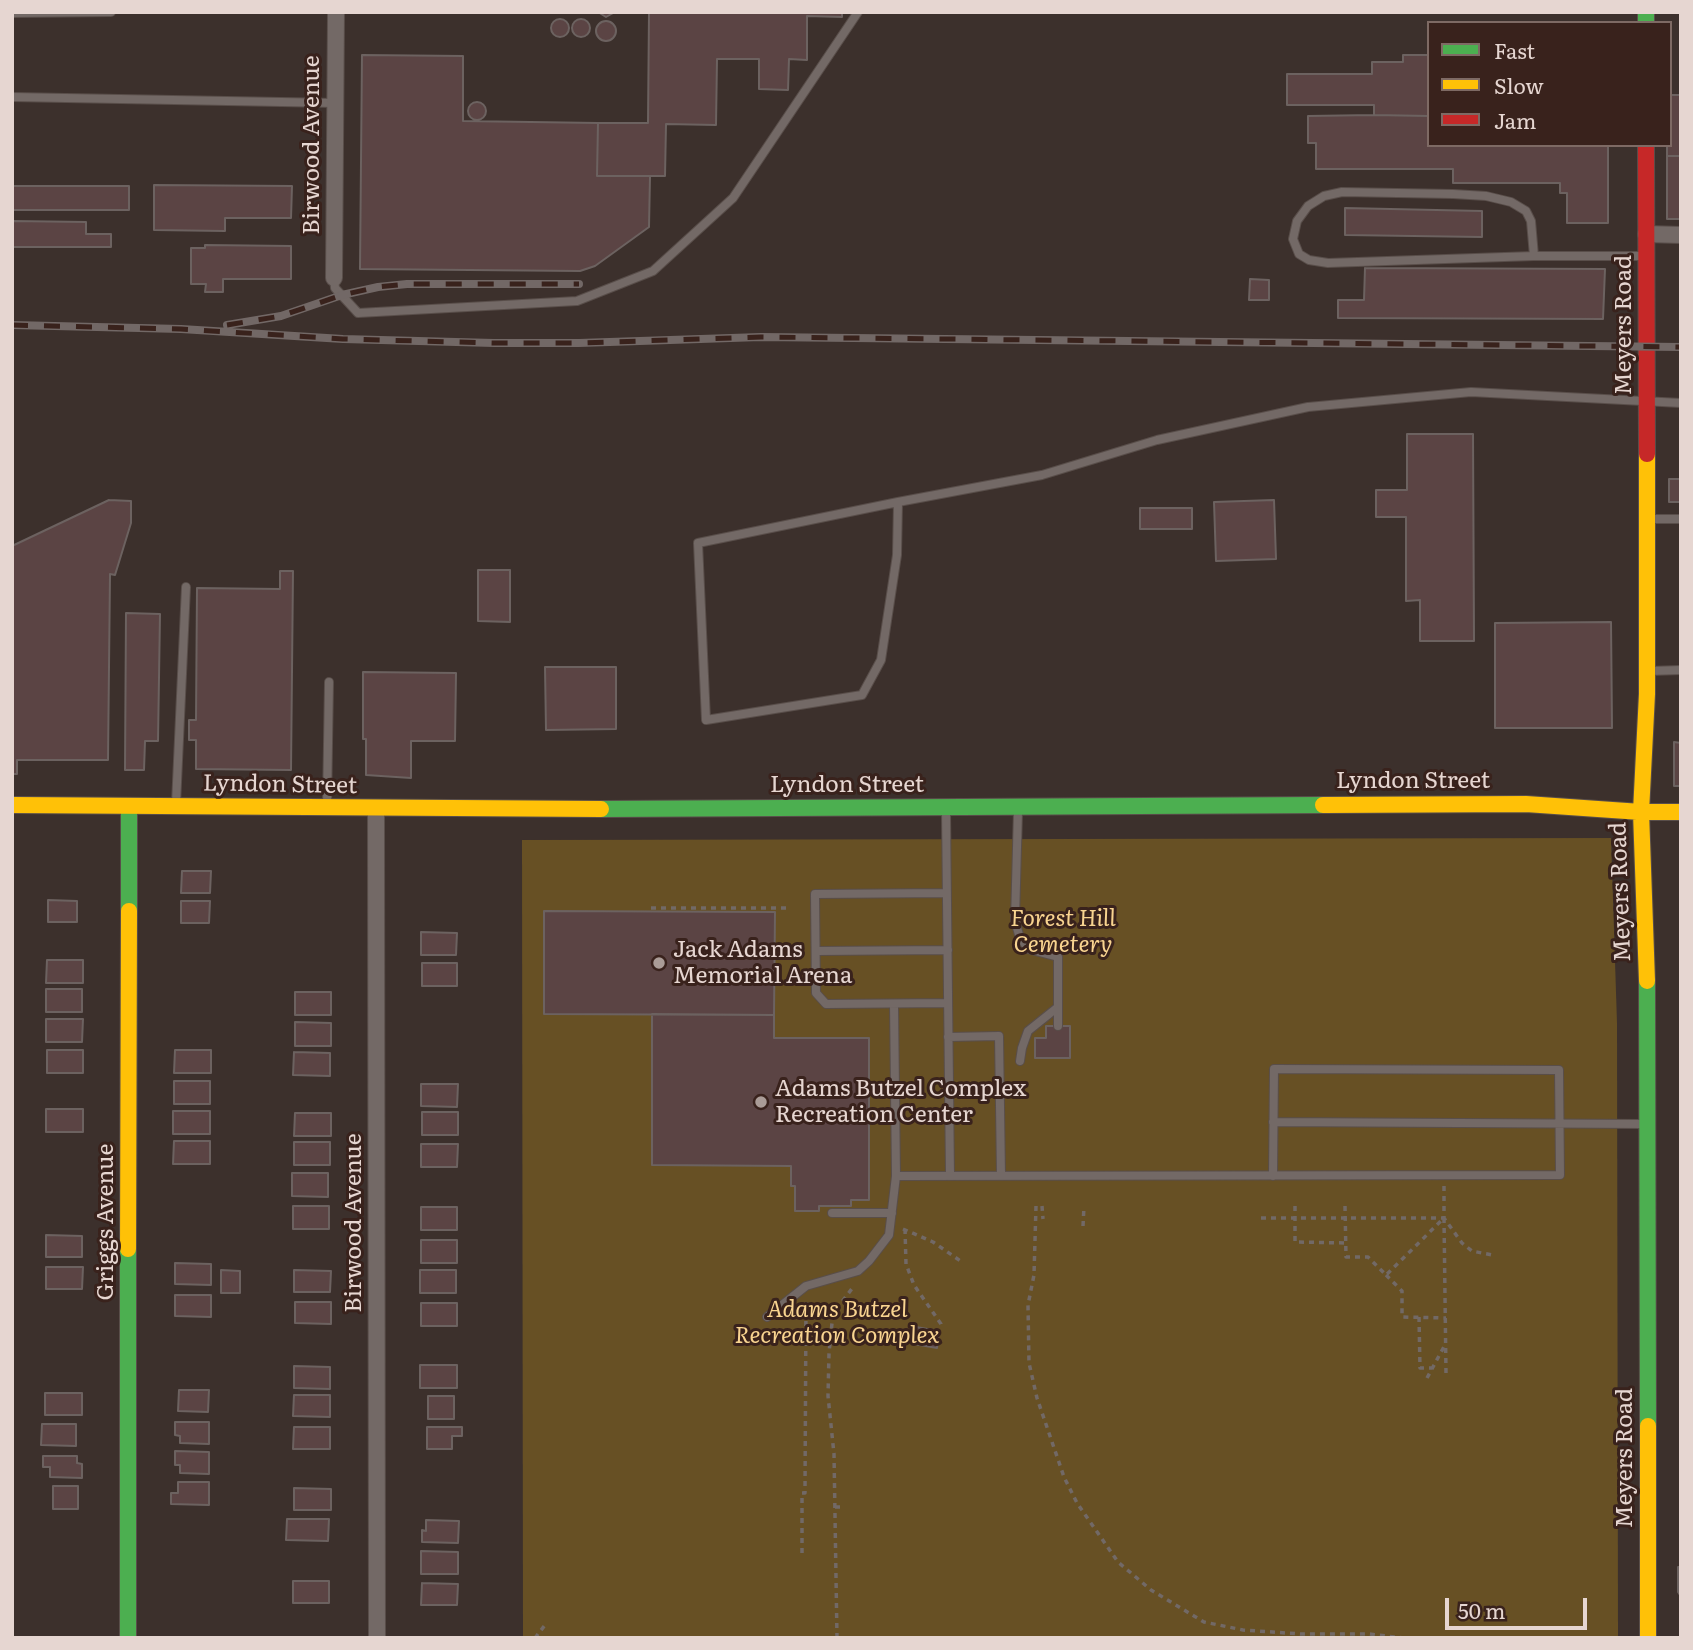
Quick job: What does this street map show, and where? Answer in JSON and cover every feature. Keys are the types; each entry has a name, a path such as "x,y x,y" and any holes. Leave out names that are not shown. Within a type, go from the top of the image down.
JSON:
{"street":[{"name":"Birwood Avenue","path":"334,278 336,12"},
{"name":"Meyers Road","path":"1646,147 1647,671 1641,812 1647,955 1648,1638"},
{"path":"1646,234 1681,234"},
{"name":"Lyndon Street","path":"12,805 376,809 1018,808 1462,803 1681,812"},
{"name":"Griggs Avenue","path":"128,1638 130,807"},
{"name":"Birwood Avenue","path":"376,809 377,1638"}],"lane":[{"path":"12,13 111,12"},
{"path":"334,278 335,288 358,313 577,301 653,271 733,198 858,12"},
{"path":"12,97 335,103"},
{"path":"1534,256 1531,221 1526,211 1511,202 1486,196 1342,192 1324,196 1308,206 1297,221 1293,239 1298,254 1309,260 1328,263 1534,256 1646,256"},
{"path":"898,502 897,555 881,660 862,695 706,720 698,543 898,502 1042,475 1157,440 1308,407 1471,392 1681,403"},
{"path":"1647,519 1681,519"},
{"path":"176,807 186,587"},
{"path":"1647,671 1681,670"},
{"path":"327,808 329,682"},
{"path":"946,808 950,1176"},
{"path":"1018,808 1016,920 1019,935 1028,949 1058,957 1058,1026"},
{"path":"947,893 815,894 816,993 826,1004 948,1003"},
{"path":"816,951 948,950"},
{"path":"767,1317 806,1286 858,1271 889,1235 896,1176 894,1004"},
{"path":"1020,1061 1028,1031 1058,1007"},
{"path":"948,1037 999,1036 1000,1176"},
{"path":"896,1176 950,1176 1000,1176 1273,1176 1443,1176 1560,1175 1559,1070 1273,1069 1273,1176"},
{"path":"1273,1122 1647,1124"},
{"path":"832,1213 892,1213"}],"path":[{"path":"650,908 790,908"},
{"path":"1443,1176 1447,1374"},
{"path":"1036,1206 1034,1275 1028,1305 1029,1363 1037,1398 1064,1477 1077,1503 1118,1562 1151,1590 1184,1613 1204,1622 1243,1630 1289,1634 1369,1634 1404,1638"},
{"path":"1042,1206 1043,1219"},
{"path":"1083,1206 1083,1226"},
{"path":"1295,1206 1295,1242 1346,1243"},
{"path":"1345,1206 1346,1257 1368,1257 1402,1291 1402,1317 1446,1318"},
{"path":"906,1218 906,1264 914,1285 942,1329"},
{"path":"1261,1218 1444,1218"},
{"path":"1444,1218 1462,1243 1472,1251 1492,1255"},
{"path":"1386,1275 1444,1218"},
{"path":"891,1225 933,1242 962,1262"},
{"path":"837,1638 834,1454 828,1396 829,1353 832,1323 838,1307 853,1289 858,1271"},
{"path":"802,1553 802,1493 805,1493 806,1286"},
{"path":"1419,1317 1420,1368 1432,1368"},
{"path":"1427,1378 1446,1343"},
{"path":"835,1507 845,1507"},
{"path":"535,1638 545,1625"}],"green space":[{"name":"Adams Butzel Recreation Complex","path":"1611,838 1617,1023 1618,1638 523,1638 522,840"}],"building":[{"path":"598,12 615,12 606,17"},
{"path":"649,12 842,12 842,17 807,16 807,60 789,59 788,90 759,89 759,59 717,59 716,125 666,124 665,176 597,176 598,123 648,123"},
{"path":"560,19 566,22 569,28 566,34 560,37 554,34 551,28 554,22"},
{"path":"581,19 587,22 590,28 587,34 581,37 575,34 572,28 575,22"},
{"path":"606,21 613,24 616,31 613,38 606,41 599,38 596,31 599,24"},
{"path":"362,55 463,56 463,121 598,123 597,176 650,176 649,227 595,266 580,271 360,269"},
{"path":"1403,55 1427,55 1427,116 1374,115 1374,105 1287,105 1287,74 1372,74 1372,62 1403,62"},
{"path":"1672,95 1681,95 1681,156 1667,156 1667,147 1672,147"},
{"path":"477,102 483,105 486,111 483,117 477,120 471,117 468,111 471,105"},
{"path":"1308,116 1427,116 1427,147 1608,147 1608,223 1567,223 1567,193 1560,193 1560,183 1453,183 1453,169 1316,169 1316,143 1308,143"},
{"path":"1667,156 1681,156 1681,219 1667,219"},
{"path":"154,185 292,186 291,218 225,218 225,231 154,230"},
{"path":"12,186 129,186 129,210 12,210"},
{"path":"1345,208 1482,211 1482,237 1345,235"},
{"path":"12,221 86,222 86,234 111,234 111,247 12,247"},
{"path":"205,245 291,246 291,279 223,279 223,292 205,292 206,284 191,284 191,248 205,248"},
{"path":"1365,268 1605,269 1603,319 1338,318 1338,300 1364,300"},
{"path":"1250,279 1269,280 1269,300 1249,300"},
{"path":"1407,434 1473,434 1474,641 1420,641 1420,600 1406,601 1406,517 1376,517 1376,490 1407,490"},
{"path":"1669,479 1681,479 1681,502 1669,502"},
{"path":"109,500 131,501 131,523 115,575 110,574 108,760 17,760 17,774 12,774 12,546"},
{"path":"1274,500 1276,559 1216,561 1214,502"},
{"path":"1140,508 1192,508 1192,529 1140,529"},
{"path":"478,570 510,570 510,622 478,621"},
{"path":"280,571 293,571 291,770 196,769 196,740 189,740 189,720 196,720 197,588 280,589"},
{"path":"126,613 160,614 158,741 145,741 144,770 125,770"},
{"path":"1611,622 1612,728 1495,728 1495,623"},
{"path":"545,667 616,667 616,729 546,730"},
{"path":"363,672 456,673 455,741 411,741 411,778 366,775"},
{"path":"1674,742 1681,743 1681,786 1674,786"},
{"path":"182,871 211,871 210,893 181,893"},
{"path":"48,900 77,901 77,922 48,922"},
{"path":"181,901 210,901 209,923 181,923"},
{"name":"Jack Adams Memorial Arena","path":"544,911 775,912 774,1015 544,1014"},
{"path":"421,932 457,933 456,955 421,955"},
{"path":"47,960 83,960 83,983 46,983"},
{"path":"422,963 457,963 457,986 422,986"},
{"path":"46,989 82,989 82,1012 46,1012"},
{"path":"295,992 331,992 331,1015 295,1015"},
{"name":"Adams Butzel Complex Recreation Center","path":"652,1014 774,1015 774,1038 869,1038 869,1200 851,1200 851,1206 819,1206 819,1211 795,1211 795,1186 791,1186 791,1166 652,1165"},
{"path":"46,1019 83,1019 82,1042 46,1042"},
{"path":"295,1022 331,1023 331,1046 295,1046"},
{"path":"1046,1026 1070,1026 1070,1058 1035,1058 1035,1038 1046,1038"},
{"path":"47,1050 83,1050 83,1073 47,1073"},
{"path":"175,1050 211,1050 211,1073 174,1073"},
{"path":"294,1052 330,1053 330,1076 293,1075"},
{"path":"174,1081 210,1081 210,1104 174,1104"},
{"path":"421,1084 458,1084 457,1107 421,1106"},
{"path":"46,1109 83,1109 83,1132 46,1132"},
{"path":"173,1111 210,1111 210,1134 173,1134"},
{"path":"422,1112 458,1112 458,1135 422,1135"},
{"path":"295,1113 331,1113 331,1136 294,1136"},
{"path":"174,1141 210,1141 210,1164 173,1164"},
{"path":"294,1142 330,1142 330,1165 294,1165"},
{"path":"421,1144 458,1144 457,1167 421,1167"},
{"path":"292,1173 328,1173 328,1197 292,1196"},
{"path":"293,1206 329,1206 329,1229 293,1229"},
{"path":"421,1207 457,1207 457,1230 421,1230"},
{"path":"46,1235 82,1236 82,1257 46,1257"},
{"path":"421,1240 457,1240 457,1263 421,1263"},
{"path":"175,1263 211,1264 211,1285 175,1284"},
{"path":"46,1267 83,1267 82,1289 46,1289"},
{"path":"221,1270 240,1271 240,1293 221,1293"},
{"path":"294,1270 331,1271 330,1292 294,1292"},
{"path":"420,1270 456,1270 456,1293 420,1293"},
{"path":"175,1295 211,1295 211,1317 175,1316"},
{"path":"295,1302 331,1302 331,1324 295,1323"},
{"path":"421,1303 457,1303 457,1326 421,1326"},
{"path":"916,1327 939,1331 937,1348 914,1344"},
{"path":"420,1365 457,1365 457,1388 420,1388"},
{"path":"294,1366 330,1367 330,1389 294,1388"},
{"path":"179,1390 209,1390 208,1412 178,1411"},
{"path":"45,1393 82,1393 82,1415 45,1415"},
{"path":"294,1395 330,1395 330,1417 293,1416"},
{"path":"428,1396 454,1396 454,1419 428,1419"},
{"path":"175,1422 209,1422 209,1444 180,1443 180,1436 175,1435"},
{"path":"42,1424 76,1424 76,1446 41,1445"},
{"path":"294,1427 330,1427 330,1449 293,1449"},
{"path":"427,1427 462,1427 462,1436 452,1436 452,1449 427,1449"},
{"path":"175,1451 209,1452 209,1474 180,1473 180,1465 175,1465"},
{"path":"43,1456 77,1456 77,1463 82,1464 82,1478 50,1477 50,1467 43,1467"},
{"path":"178,1482 209,1482 209,1505 171,1504 171,1493 178,1493"},
{"path":"53,1486 78,1486 78,1509 53,1509"},
{"path":"294,1488 331,1489 331,1510 294,1510"},
{"path":"287,1519 329,1519 328,1541 286,1540"},
{"path":"426,1520 459,1521 458,1543 422,1542 422,1530 426,1531"},
{"path":"421,1551 458,1552 458,1574 421,1574"},
{"path":"1678,1567 1681,1567 1681,1622 1678,1592"},
{"path":"293,1581 329,1581 329,1603 293,1603"},
{"path":"422,1583 458,1584 457,1605 421,1605"}],"railway":[{"path":"227,325 281,316 342,295 378,287 407,284 579,284"},
{"path":"12,325 181,329 343,339 494,343 761,337 1681,347"}],"traffic: fast":[{"path":"1646,12 1646,21"},
{"path":"601,809 1323,805"},
{"path":"129,807 129,911"},
{"path":"1647,981 1648,1426"},
{"path":"128,1249 128,1638"}],"traffic: slow":[{"path":"1647,454 1647,694 1641,812 1647,981"},
{"path":"1323,805 1526,804 1681,812"},
{"path":"12,805 601,809"},
{"path":"128,1249 129,911"},
{"path":"1648,1426 1648,1638"}],"traffic: jam":[{"path":"1646,147 1647,454"}],"place":[{"name":"Jack Adams Memorial Arena","path":"659,963"},
{"name":"Adams Butzel Complex Recreation Center","path":"761,1102"}],"park label":[{"name":"Forest Hill Cemetery","path":"1063,932"}]}
